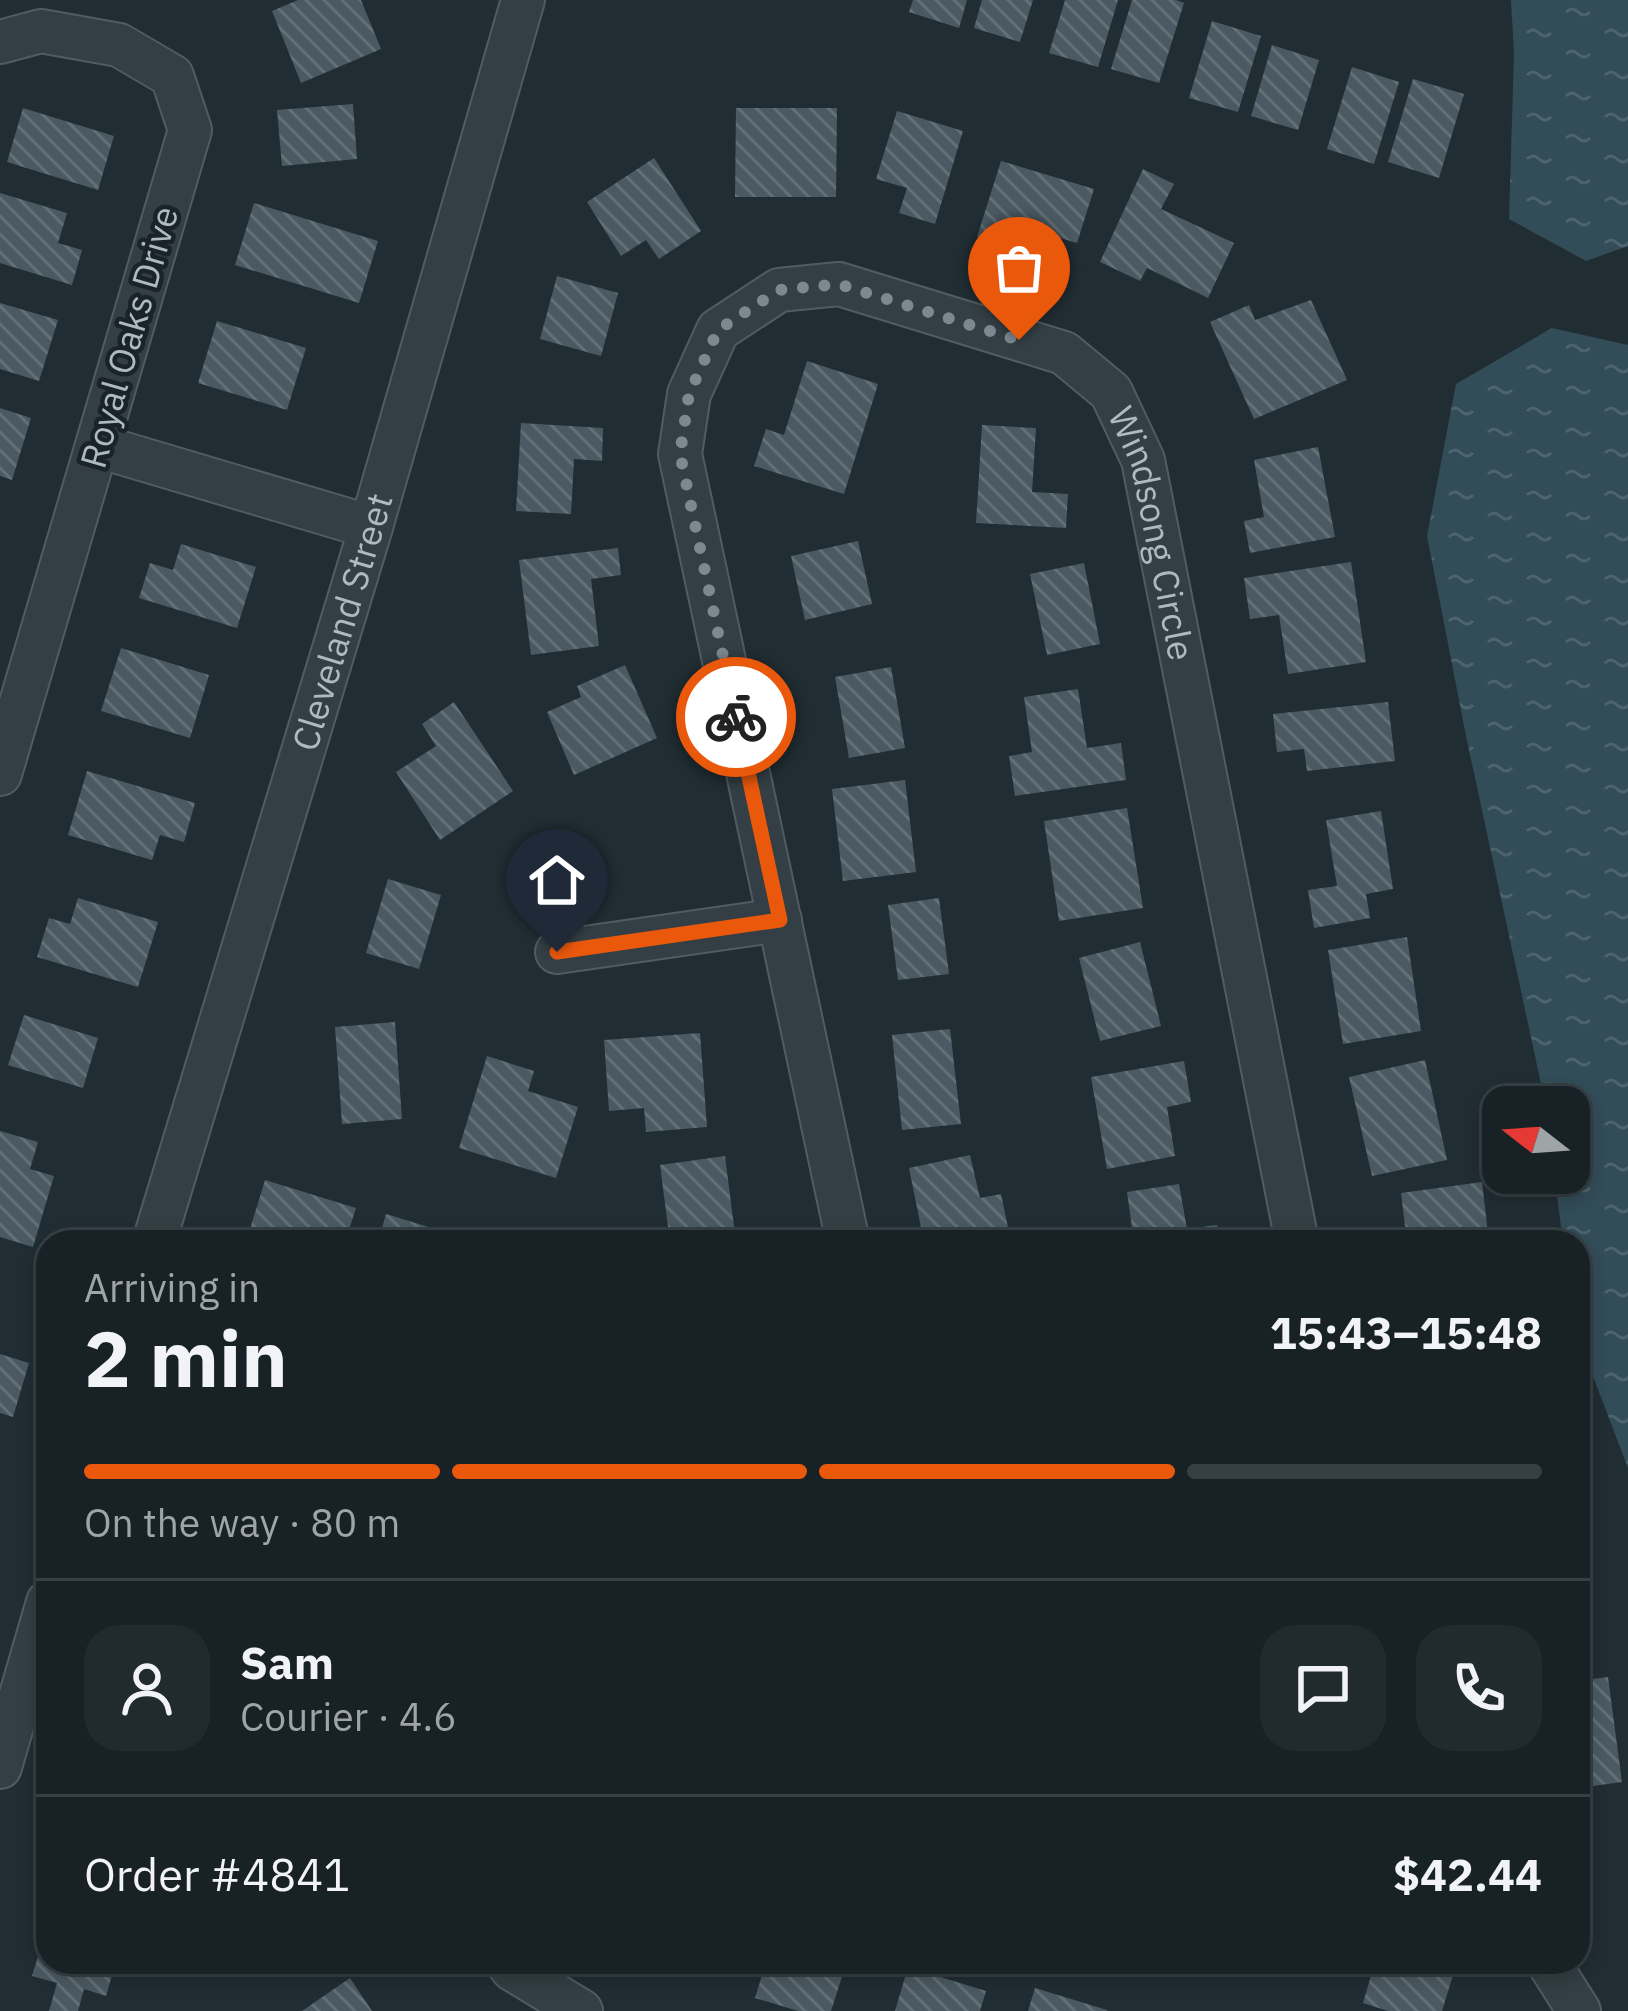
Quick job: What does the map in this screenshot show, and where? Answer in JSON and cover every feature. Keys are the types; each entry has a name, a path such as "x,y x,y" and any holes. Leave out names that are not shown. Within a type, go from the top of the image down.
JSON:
{"street":[{"name":"Cleveland Street","path":"158,1230 371,527 524,0"},
{"name":"Royal Oaks Drive","path":"0,42 41,31 119,44 172,76 190,130 0,774"},
{"name":"Windsong Circle","path":"845,1230 680,454 689,394 718,330 779,290 838,284 1064,353 1111,392 1143,460 1295,1230"},
{"path":"98,446 371,527"},
{"path":"557,952 780,920"},
{"path":"0,1767 36,1643"},
{"path":"520,1974 581,2011"},
{"path":"1556,1974 1579,2011"}],"water":[{"path":"1511,0 1628,0 1628,246 1586,261 1509,219"},
{"path":"1552,328 1628,345 1628,1468 1590,1368 1590,1230 1561,1230 1557,1194 1590,1194 1590,1086 1541,1086 1427,536 1456,384"}],"building":[{"path":"298,0 361,0 381,49 301,83 272,11"},
{"path":"913,0 967,0 959,28 909,12"},
{"path":"982,0 1033,0 1020,42 974,28"},
{"path":"1065,0 1118,0 1098,67 1049,53"},
{"path":"1132,0 1184,3 1159,83 1111,69"},
{"path":"1212,21 1261,36 1238,112 1189,98"},
{"path":"1272,45 1319,60 1298,130 1251,116"},
{"path":"1352,67 1399,82 1374,164 1327,149"},
{"path":"1413,79 1464,94 1439,178 1388,162"},
{"path":"353,104 357,159 282,166 277,110"},
{"path":"23,108 114,136 98,190 7,162"},
{"path":"736,108 837,108 836,197 735,197"},
{"path":"897,111 963,131 935,224 899,213 907,188 876,179"},
{"path":"654,158 701,231 659,259 646,240 621,256 587,202"},
{"path":"1001,161 1094,189 1077,243 1019,226 1012,248 977,237"},
{"path":"1143,169 1174,184 1161,209 1234,243 1208,298 1147,268 1140,281 1100,262"},
{"path":"0,193 67,213 58,243 82,250 72,285 0,263"},
{"path":"254,203 378,241 359,303 235,265"},
{"path":"557,276 618,293 601,356 540,339"},
{"path":"1311,300 1347,380 1254,419 1210,322 1249,305 1255,320"},
{"path":"0,303 58,320 39,381 0,369"},
{"path":"217,321 306,348 287,410 198,383"},
{"path":"807,361 878,384 844,494 754,466 766,429 784,435"},
{"path":"0,408 31,418 12,480 0,476"},
{"path":"521,423 603,428 602,461 574,459 571,514 516,511"},
{"path":"982,425 1036,428 1032,492 1068,494 1066,528 976,523"},
{"path":"1318,447 1335,537 1250,553 1244,521 1264,517 1254,460"},
{"path":"858,541 872,604 805,620 791,556"},
{"path":"181,544 256,567 237,628 139,598 150,563 173,570"},
{"path":"618,548 621,575 591,579 599,646 531,655 519,560"},
{"path":"1351,562 1366,662 1288,674 1279,615 1250,619 1244,578"},
{"path":"1084,563 1100,644 1047,655 1030,574"},
{"path":"121,648 209,675 190,738 101,711"},
{"path":"625,665 657,738 574,775 547,712 581,697 577,686"},
{"path":"891,667 905,748 849,758 835,677"},
{"path":"1078,689 1087,748 1121,743 1126,780 1015,796 1009,756 1032,752 1024,697"},
{"path":"454,702 513,791 440,840 396,772 436,746 422,724"},
{"path":"1388,702 1395,761 1307,771 1304,749 1277,752 1273,714"},
{"path":"87,771 195,803 184,842 160,835 152,860 68,835"},
{"path":"905,780 916,872 843,881 832,789"},
{"path":"1127,808 1143,908 1059,921 1044,821"},
{"path":"1381,811 1393,889 1366,894 1370,918 1314,928 1308,890 1337,886 1326,820"},
{"path":"388,879 441,895 419,969 366,953"},
{"path":"78,898 158,922 138,987 37,957 49,918 70,924"},
{"path":"939,898 949,974 898,980 888,905"},
{"path":"1407,937 1421,1031 1343,1044 1328,950"},
{"path":"1140,942 1161,1026 1100,1041 1079,958"},
{"path":"24,1015 98,1038 83,1088 8,1065"},
{"path":"395,1022 402,1119 342,1124 335,1027"},
{"path":"950,1029 961,1124 902,1130 892,1035"},
{"path":"700,1033 707,1127 646,1132 644,1108 609,1111 604,1040"},
{"path":"487,1056 534,1071 528,1091 578,1107 556,1178 459,1148"},
{"path":"1425,1060 1447,1160 1372,1176 1349,1077"},
{"path":"1184,1061 1191,1102 1167,1107 1175,1156 1107,1169 1091,1077"},
{"path":"0,1131 38,1142 30,1169 54,1176 33,1247 0,1237"},
{"path":"970,1155 980,1198 1001,1194 1008,1230 922,1230 909,1168"},
{"path":"725,1156 734,1230 668,1230 660,1165"},
{"path":"265,1180 356,1208 349,1230 250,1230"},
{"path":"1482,1182 1488,1230 1406,1230 1401,1193"},
{"path":"1179,1184 1187,1229 1217,1225 1218,1230 1132,1230 1127,1192"},
{"path":"386,1214 439,1230 381,1230"},
{"path":"0,1354 29,1363 13,1417 0,1413"},
{"path":"1608,1677 1622,1782 1590,1786 1590,1679"},
{"path":"36,1963 36,1974 112,1974 106,1996 84,1989 78,2011 49,2011 57,1983 32,1976"},
{"path":"762,1974 843,1974 831,2011 798,2011 755,1998"},
{"path":"906,1974 931,1974 986,1991 980,2011 895,2011"},
{"path":"1371,1974 1453,1974 1442,2011 1388,2011 1363,2003"},
{"path":"350,1978 372,2011 302,2011"},
{"path":"1035,1988 1107,2010 1107,2011 1028,2011"}],"way so far":[{"path":"736,717 680,454 689,394 718,330 779,290 838,284 1019,340"}],"route":[{"path":"557,952 780,920 736,717"}]}
